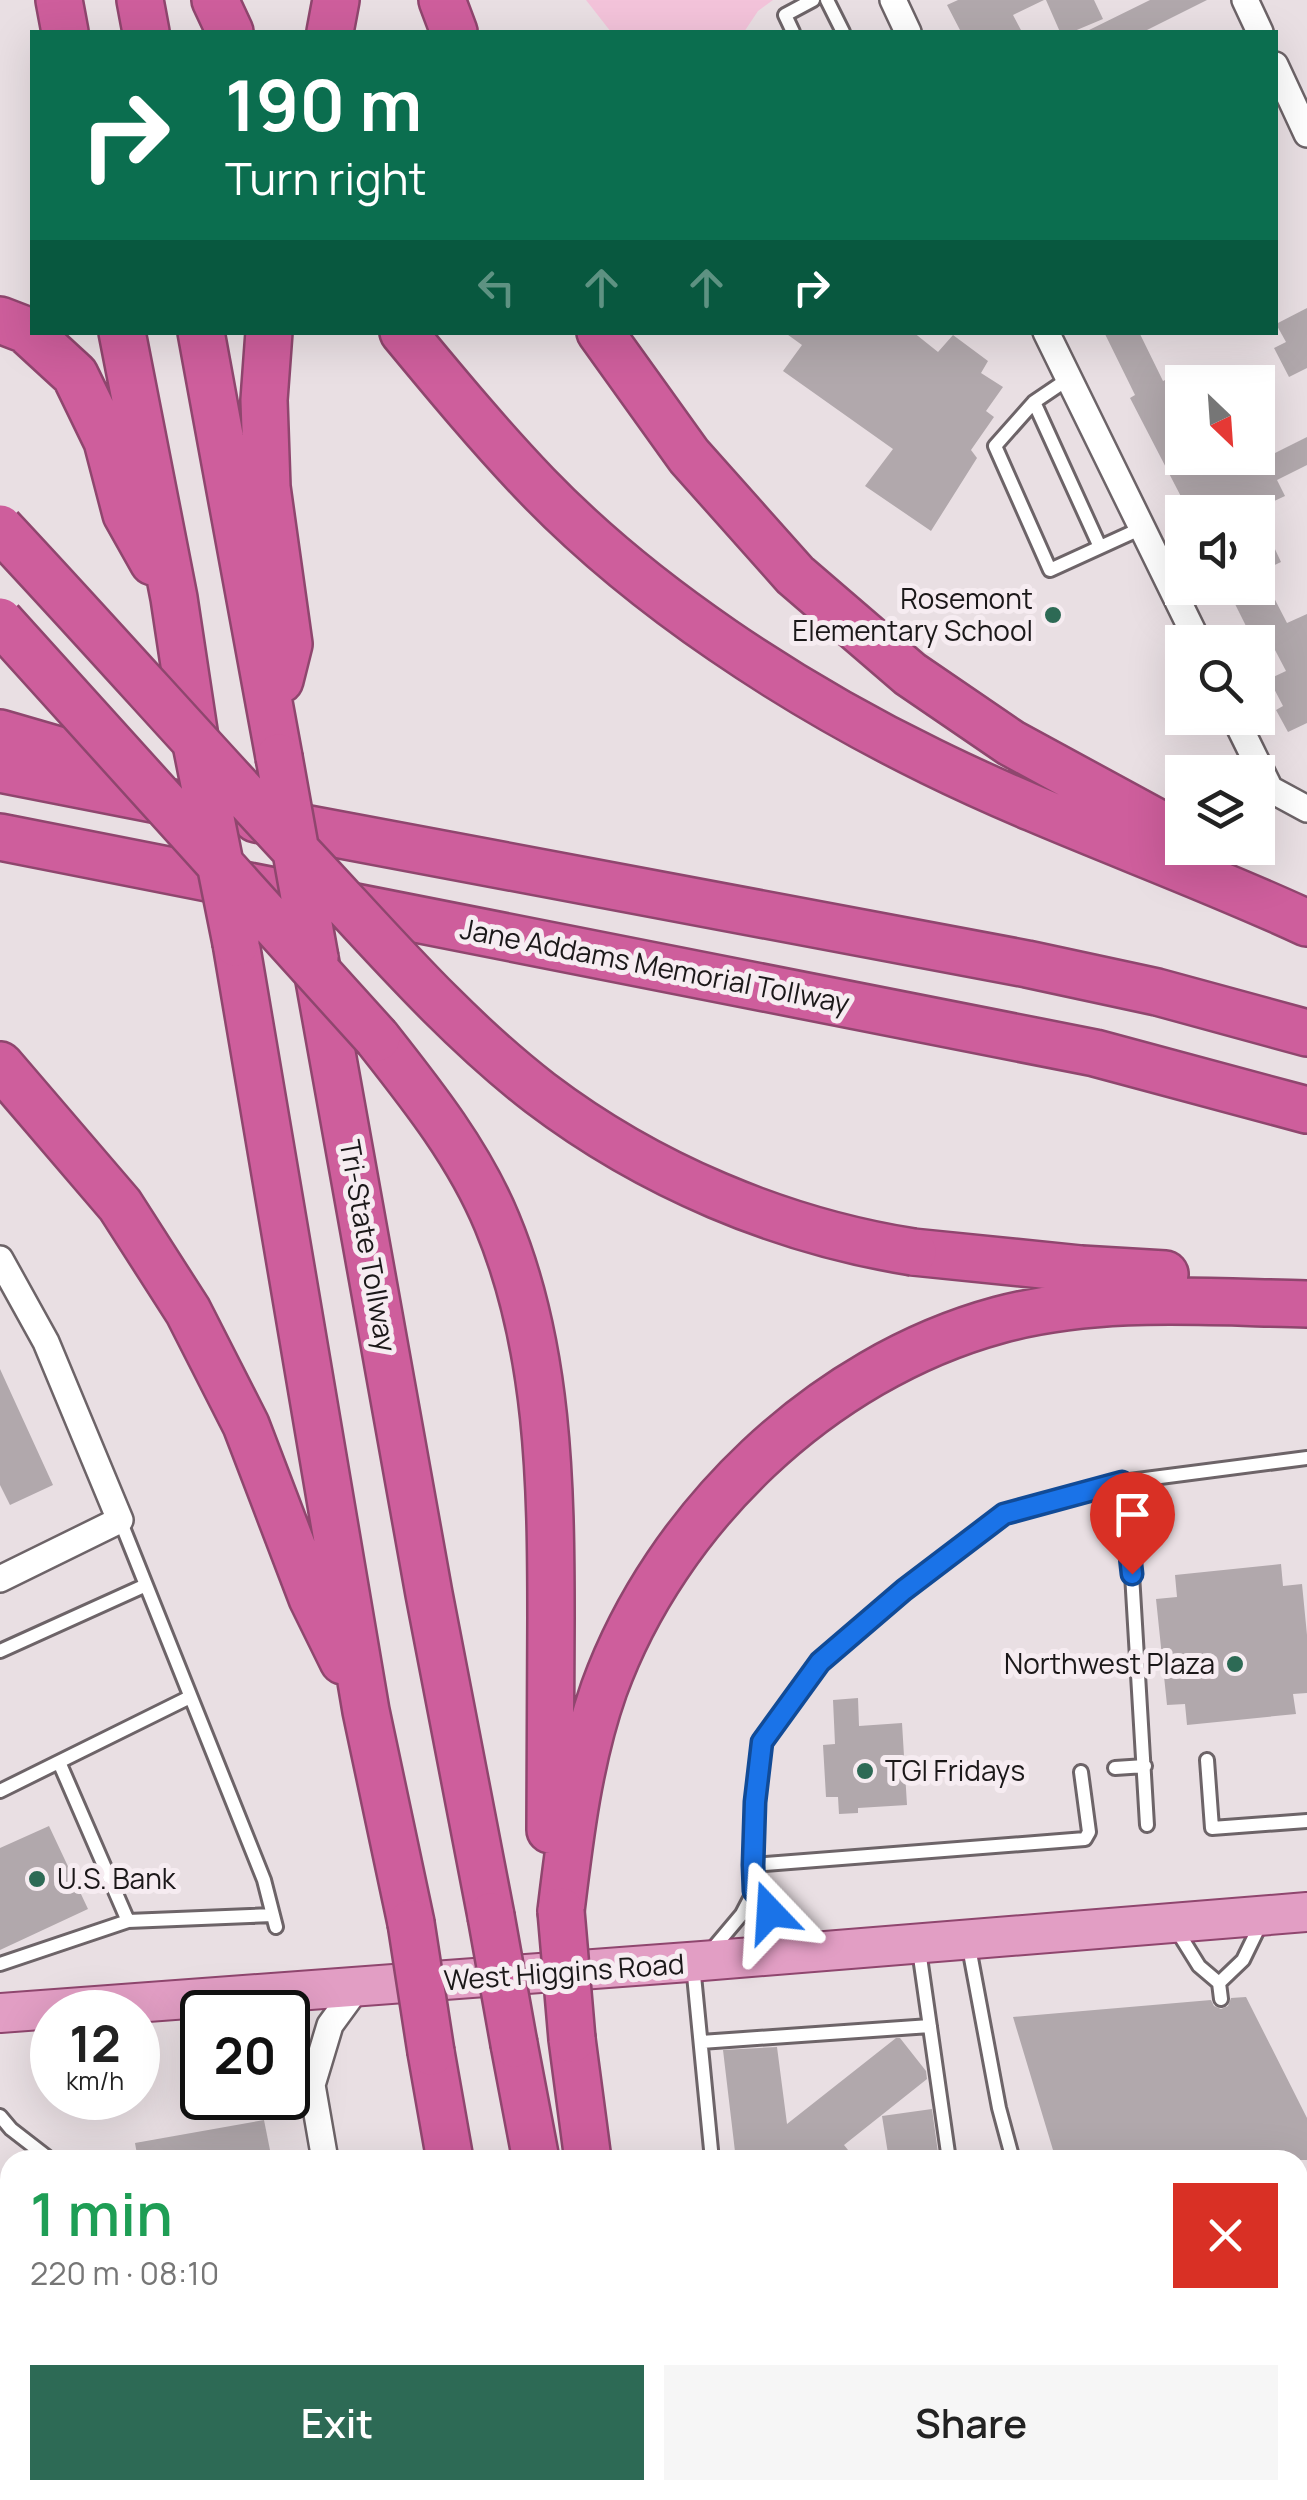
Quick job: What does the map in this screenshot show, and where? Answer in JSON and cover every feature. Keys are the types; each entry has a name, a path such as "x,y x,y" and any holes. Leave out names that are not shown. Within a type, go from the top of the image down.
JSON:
{"highway":[{"path":"58,0 65,30"},
{"path":"140,0 146,30"},
{"path":"215,0 229,30"},
{"path":"330,30 336,0"},
{"path":"442,0 453,30"},
{"path":"0,320 30,334"},
{"path":"31,335 74,375 107,441 126,514 174,598"},
{"path":"123,335 236,943 366,1711 411,1923 448,2150"},
{"name":"Tri-State Tollway","path":"202,335 429,1594 534,2150"},
{"path":"269,335 264,400 268,487 289,644 275,736"},
{"path":"406,335 538,486 690,616 790,684 932,762 1307,923"},
{"path":"602,335 689,456 795,576 910,674 1011,743 1165,827"},
{"path":"0,528 429,992 540,1093 598,1133 669,1173 756,1211 844,1238 913,1252 1081,1270 1307,1282"},
{"path":"0,621 378,1038 426,1098 496,1220 534,1347 543,1412 551,1528 550,1843 587,2150"},
{"path":"0,734 166,780 232,814"},
{"path":"0,770 639,894 1027,964 1157,992 1307,1033"},
{"name":"Jane Addams Memorial Tollway","path":"0,837 1095,1053 1307,1110"},
{"path":"1234,865 1307,909"},
{"path":"0,1066 120,1205 188,1311 246,1425 312,1598 366,1711"},
{"path":"561,1911 582,1771 604,1689 668,1563 712,1505 758,1457 814,1412 864,1379 930,1346 997,1320 1127,1300 1307,1304"}],"main road":[{"name":"West Higgins Road","path":"310,1996 357,1988 1307,1912"},
{"name":"West Higgins Road","path":"0,2013 180,2007"}],"street":[{"path":"893,0 907,30"},
{"path":"1245,0 1259,30"},
{"path":"1278,73 1292,110 1307,134"},
{"path":"1047,335 1190,625"},
{"path":"1243,735 1270,789 1307,809"},
{"path":"0,1259 46,1342 120,1520 0,1580"},
{"path":"312,2085 330,2026 357,1988"},
{"path":"310,2081 323,2150"}],"lane":[{"path":"793,30 784,14 813,0"},
{"path":"827,0 842,30"},
{"path":"1068,379 1034,402 995,446 1050,570 1142,528"},
{"path":"1034,402 1100,547"},
{"path":"711,2150 697,1962 742,1914 754,1891 755,1802 762,1742 820,1662 904,1590 1004,1514 1122,1482 1307,1458"},
{"path":"1122,1482 1148,1825"},
{"path":"0,1964 128,1920 274,1921 264,1880 120,1520"},
{"path":"0,1651 146,1585"},
{"path":"0,1792 190,1697"},
{"path":"1207,1760 1212,1828 1307,1821"},
{"path":"59,1762 128,1920"},
{"path":"1115,1768 1145,1766"},
{"path":"753,1865 1084,1840 1089,1832 1081,1772"},
{"path":"754,1891 784,1927 814,1952"},
{"path":"1219,1983 1243,1960 1265,1915"},
{"path":"1172,1922 1199,1966 1219,1983 1221,1999"},
{"path":"967,1940 1010,2150"},
{"path":"918,1944 948,2150"},
{"path":"700,2042 930,2026"},
{"path":"0,2116 11,2130 38,2150"}],"shaded area":[{"path":"586,0 773,0 758,11 745,30 609,30"}],"building":[{"path":"958,0 1044,0 1013,15 1021,30 960,30 947,5"},
{"path":"1046,0 1094,0 1103,19 1077,30 1059,30"},
{"path":"1150,0 1207,0 1147,30 1089,30"},
{"path":"1307,308 1307,368 1289,377 1274,348 1286,342 1278,323"},
{"path":"788,335 917,335 938,352 953,335 988,361 981,373 1003,387 986,411 994,417 971,450 977,458 931,531 865,486 893,449 783,371 802,345"},
{"path":"1105,335 1140,335 1165,380 1165,466 1130,398 1135,395"},
{"path":"1307,437 1307,465 1277,480 1285,496 1275,501 1275,495 1180,495 1170,475 1275,475 1275,453"},
{"path":"1275,600 1287,623 1307,614 1307,723 1288,732 1276,710 1283,706 1275,691 1275,676 1286,671 1275,650 1275,625 1246,625 1236,605 1275,605"},
{"path":"0,1369 53,1485 10,1505 0,1485"},
{"name":"Northwest Plaza","path":"1281,1564 1283,1586 1302,1584 1307,1693 1293,1694 1296,1714 1187,1725 1185,1704 1167,1705 1156,1599 1177,1597 1175,1575"},
{"name":"TGI Fridays","path":"858,1698 859,1726 902,1723 907,1805 858,1808 858,1813 839,1814 838,1797 826,1797 823,1745 835,1744 833,1700"},
{"name":"U.S. Bank","path":"49,1826 88,1909 0,1950 0,1848"},
{"path":"1246,1997 1307,2118 1307,2150 1053,2150 1013,2017 1211,2000 1221,2009 1228,2006 1231,1998"},
{"path":"896,2038 926,2071 927,2079 844,2145 848,2150 735,2150 723,2050 777,2047 787,2124"},
{"path":"932,2109 938,2150 887,2150 882,2116"},
{"path":"264,2120 270,2150 136,2150 135,2143"}],"place":[{"name":"Rosemont Elementary School","path":"1053,615"},
{"name":"Northwest Plaza","path":"1235,1664"},
{"name":"TGI Fridays","path":"865,1771"},
{"name":"U.S. Bank","path":"37,1879"}],"route":[{"path":"770,1912 754,1891 755,1802 762,1742 820,1662 904,1590 1004,1514 1122,1482 1132,1574"}]}
